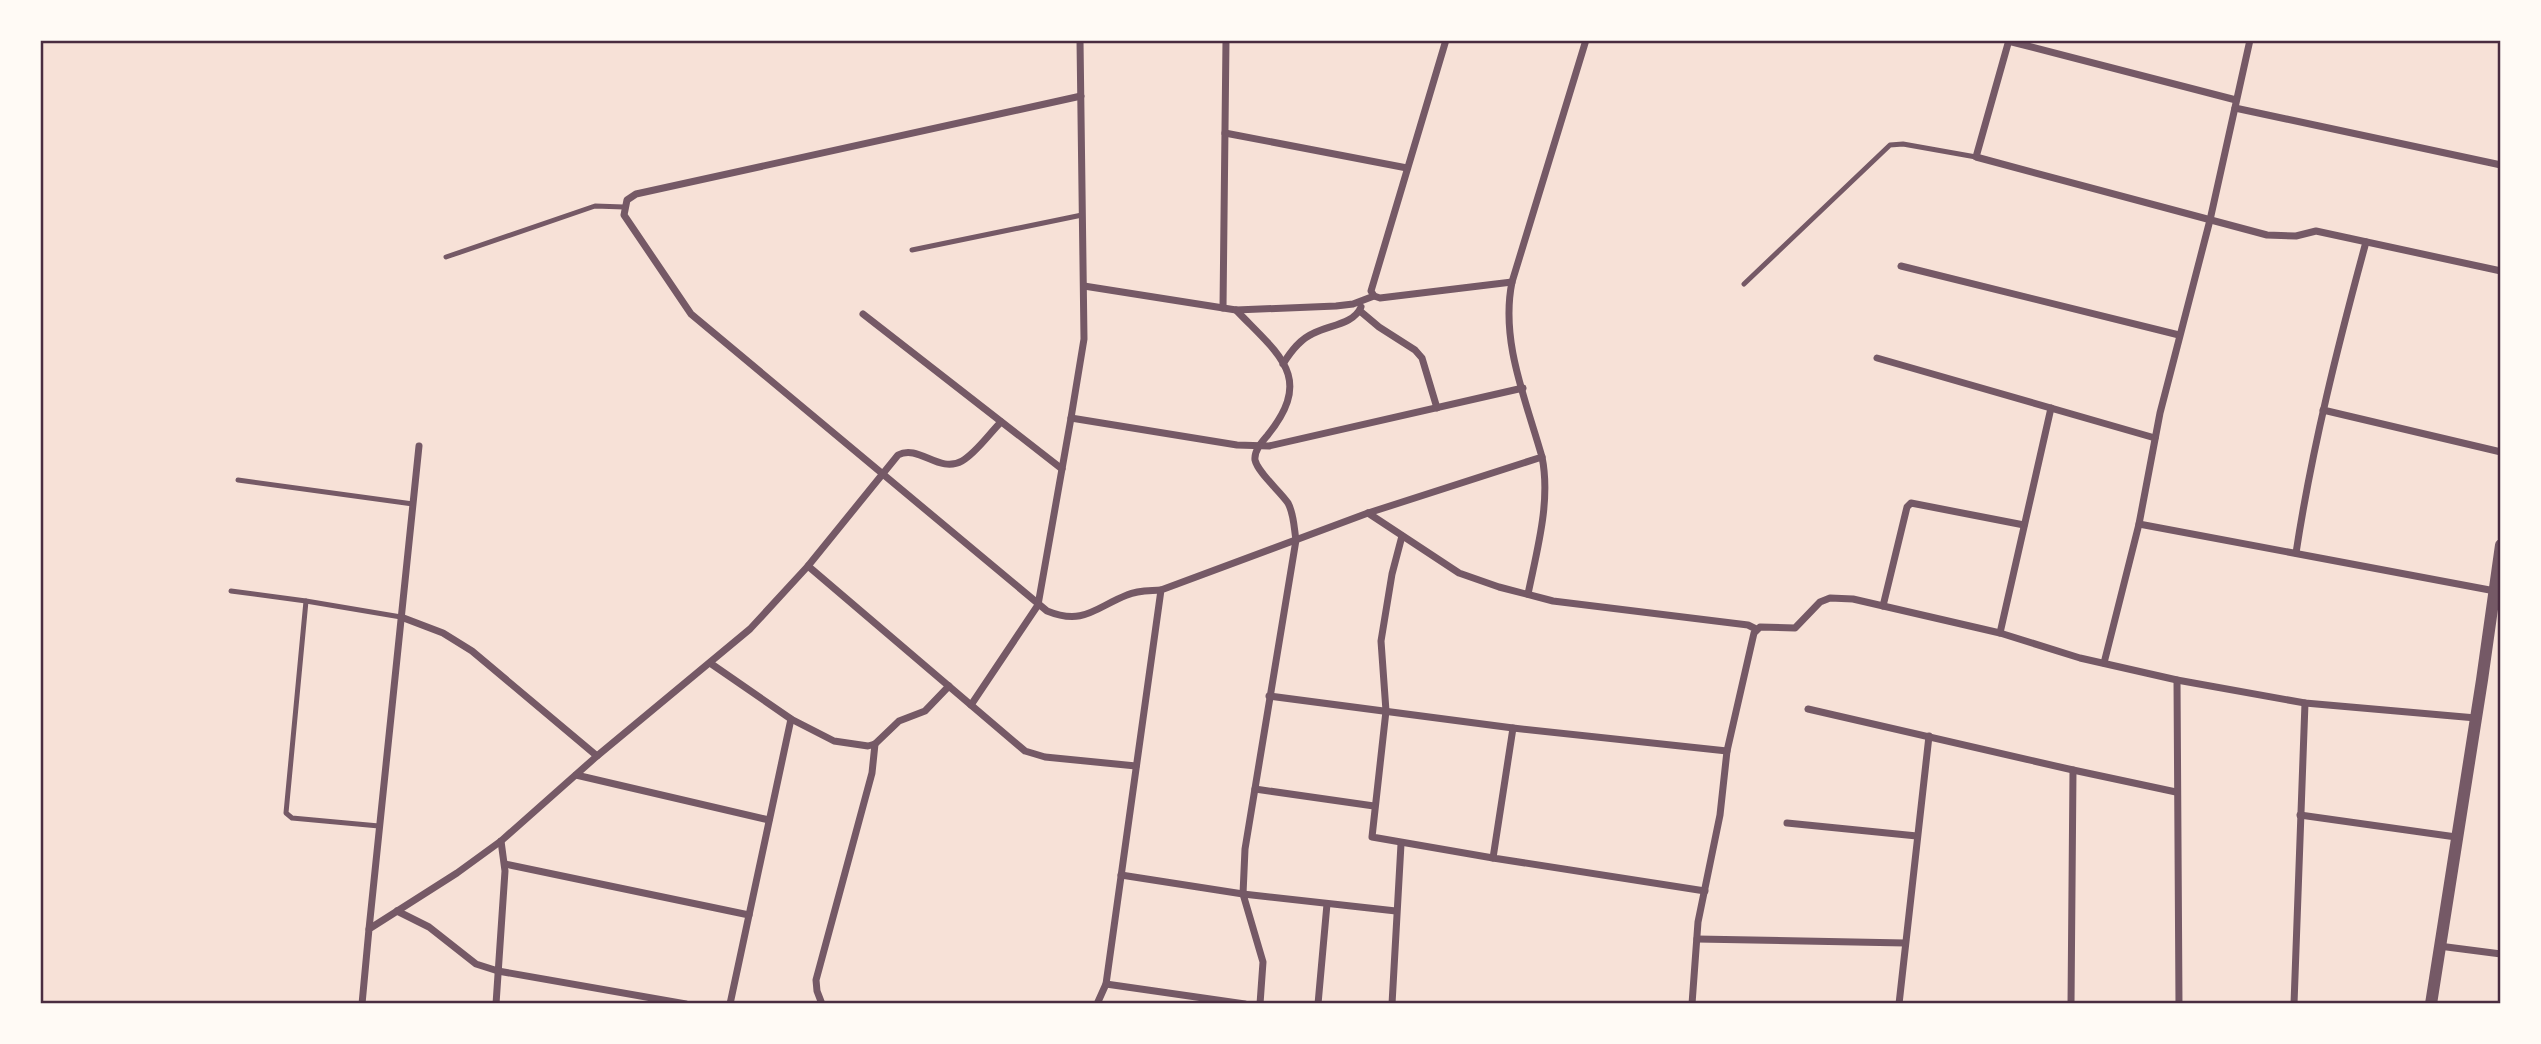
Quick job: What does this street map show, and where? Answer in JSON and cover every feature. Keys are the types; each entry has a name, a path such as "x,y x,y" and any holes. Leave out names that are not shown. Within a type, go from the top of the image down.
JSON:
{"street":[{"path":"971,705 1038,605 1072,418 1084,339 1080,40"},
{"path":"1223,308 1226,40"},
{"path":"1446,40 1371,291 1374,296 1380,298 1513,282"},
{"path":"1528,594 1544,499 1545,472 1510,340 1508,303 1586,40"},
{"path":"2104,663 2139,524 2155,438 2210,220 2250,40"},
{"path":"2501,165 2236,104 2009,41 1976,158 2267,235 2296,236 2316,230 2501,271"},
{"path":"1081,96 636,194 626,201 624,215 691,314 1038,605 1058,616 1079,617 1092,613 1128,594 1161,590 1368,513 1542,457"},
{"path":"1225,133 1408,168"},
{"path":"2296,553 2305,492 2331,370 2366,242"},
{"path":"1901,267 2179,335"},
{"path":"1084,286 1236,310 1336,306 1374,296"},
{"path":"1283,364 1303,340 1348,320 1360,311 1363,301"},
{"path":"1236,310 1267,342 1283,364 1291,382 1291,391 1278,423 1258,447 1255,461 1291,509 1296,540 1245,849 1243,894 1263,962 1260,1004"},
{"path":"1360,311 1422,358 1437,408"},
{"path":"863,314 1062,470"},
{"path":"1877,358 2155,438"},
{"path":"1072,418 1258,447 1287,444 1523,388"},
{"path":"2000,633 2050,408"},
{"path":"2323,411 2501,452"},
{"path":"369,929 457,873 501,841 597,756 750,629 808,566 902,452 912,452 944,464 961,462 1001,422"},
{"path":"362,1004 419,446"},
{"path":"1883,606 1907,507 1911,503 2024,525"},
{"path":"1368,513 1459,573 1553,601 1748,625 1756,629 1794,628 1820,602 1830,598 1853,599 2000,633 2104,663 2177,680 2305,703 2476,718"},
{"path":"2139,524 2496,591"},
{"path":"1402,536 1392,574 1381,641 1386,711 1372,837 1401,844 1704,891"},
{"path":"2431,1004 2501,545"},
{"path":"808,566 1020,746 1035,755 1136,766"},
{"path":"1097,1004 1106,984 1161,590"},
{"path":"401,617 443,633 472,652 597,756"},
{"path":"1692,1004 1697,939 1720,814 1727,751 1756,629"},
{"path":"710,663 791,719 834,741 875,744"},
{"path":"2177,680 2179,1004"},
{"path":"822,1004 816,980 872,773 875,744 899,721 925,711 949,686"},
{"path":"1269,696 1513,728 1727,751"},
{"path":"2294,1004 2305,703"},
{"path":"1808,709 2073,771 2176,792"},
{"path":"730,1004 791,719"},
{"path":"1493,858 1513,728"},
{"path":"1899,1004 1928,736"},
{"path":"2071,1004 2073,771"},
{"path":"576,775 769,820"},
{"path":"1255,789 1374,806"},
{"path":"2300,815 2456,837"},
{"path":"1787,823 1917,836"},
{"path":"496,1004 505,864 501,841"},
{"path":"1392,1004 1401,844"},
{"path":"505,864 749,915"},
{"path":"1121,875 1243,894 1396,911"},
{"path":"1318,1004 1327,904"},
{"path":"397,911 429,928 476,964 498,971 686,1004"},
{"path":"1697,939 1905,943"},
{"path":"2439,946 2501,954"},
{"path":"1106,984 1245,1004"}],"lane":[{"path":"1744,284 1889,145 1903,144 1976,158"},
{"path":"446,257 595,206 624,207"},
{"path":"912,250 1082,215"},
{"path":"238,480 413,504"},
{"path":"231,591 401,617"},
{"path":"306,601 286,813 292,818 379,826"}]}
